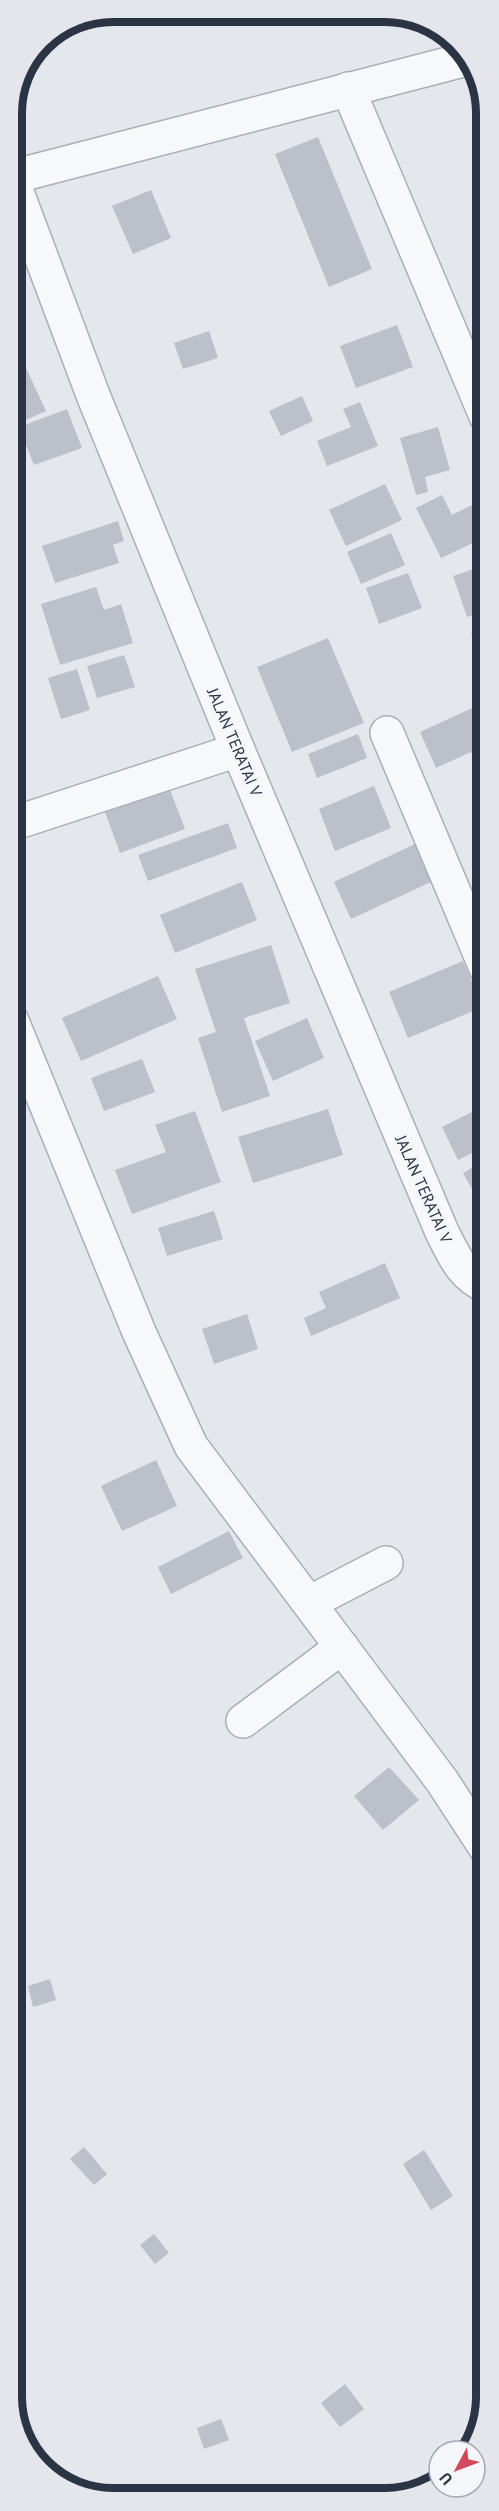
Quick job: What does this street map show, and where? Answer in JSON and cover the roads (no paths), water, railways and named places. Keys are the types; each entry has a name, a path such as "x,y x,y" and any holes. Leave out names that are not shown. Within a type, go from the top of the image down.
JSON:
{"street":[{"path":"23,175 460,61"},
{"path":"348,89 476,392"},
{"name":"JALAN TERATAI V","path":"23,207 93,395 238,750 442,1232 460,1268 476,1282"},
{"path":"387,733 476,944"},
{"path":"23,821 238,750"},
{"path":"23,1047 177,1419 191,1446 442,1781 476,1833"},
{"path":"309,1603 386,1563"},
{"path":"243,1721 342,1647"}]}
